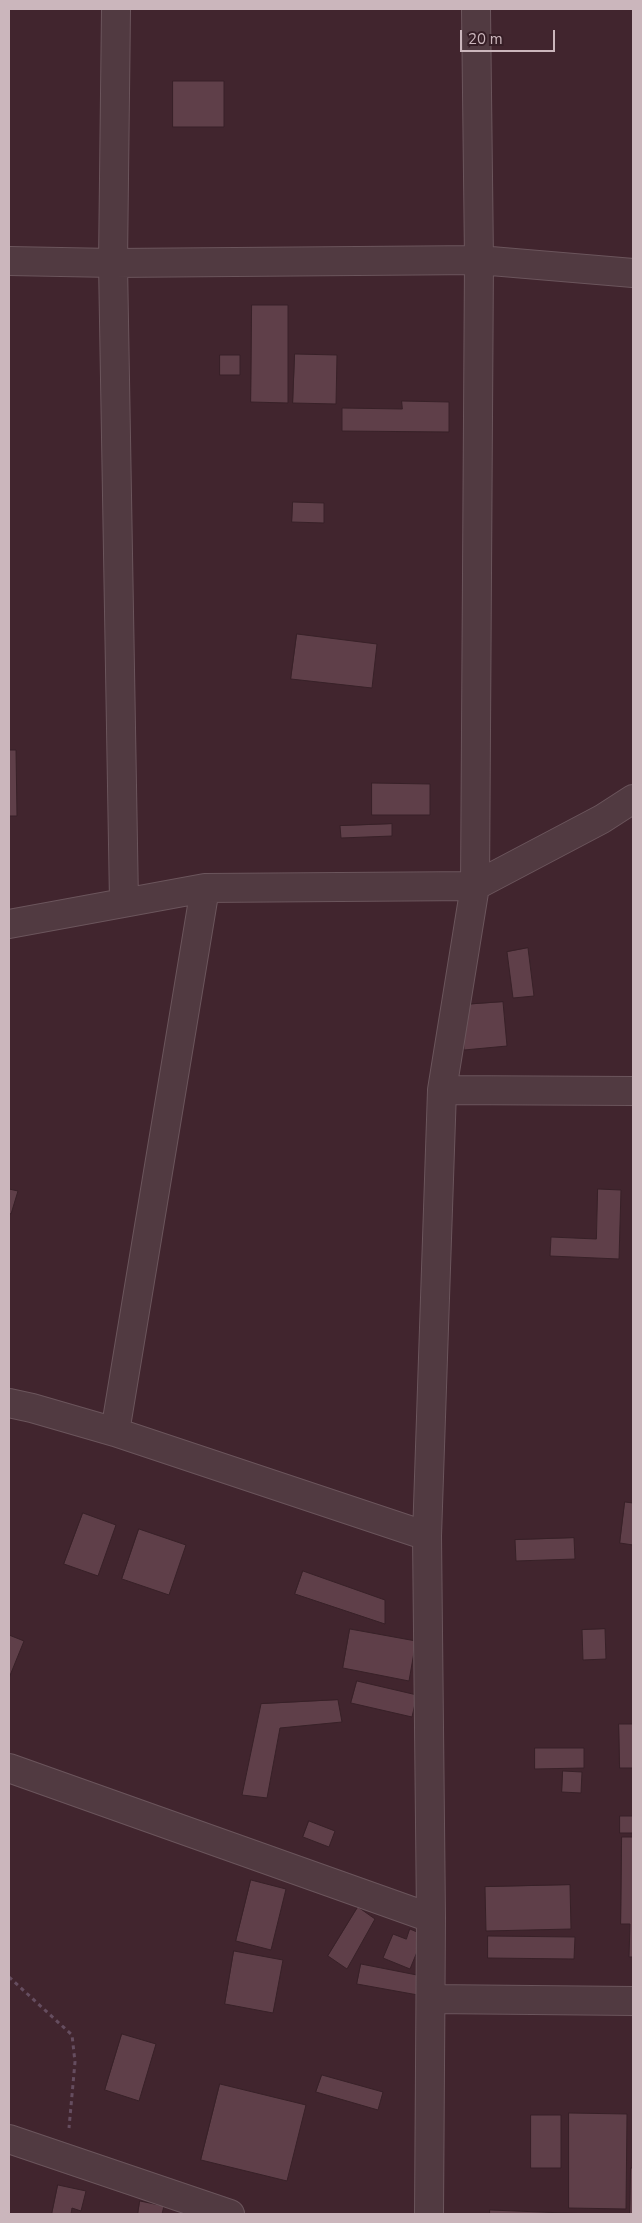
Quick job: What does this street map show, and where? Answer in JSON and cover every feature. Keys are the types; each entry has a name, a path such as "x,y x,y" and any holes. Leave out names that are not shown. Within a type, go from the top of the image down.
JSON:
{"street":[{"path":"116,9 113,263 124,902"},
{"path":"429,2214 431,1918 427,1536 442,1090 475,886 479,260 476,9"},
{"path":"9,261 113,263 479,260 633,273"},
{"path":"9,924 205,888 475,886 602,819 633,799"},
{"path":"115,1432 205,888"},
{"path":"442,1090 633,1091"},
{"path":"9,1403 115,1432 427,1536"},
{"path":"9,1768 431,1918"},
{"path":"431,1999 633,2001"},
{"path":"9,2139 230,2214"}],"path":[{"path":"9,1977 72,2036 75,2062 66,2159"}],"building":[{"path":"173,81 224,81 224,127 173,127"},
{"path":"252,305 288,305 288,403 251,402"},
{"path":"295,354 337,355 336,404 293,403"},
{"path":"220,355 240,355 240,375 220,375"},
{"path":"402,401 449,402 449,432 342,431 342,408 402,409"},
{"path":"293,502 324,503 324,523 292,522"},
{"path":"297,634 377,644 372,688 291,679"},
{"path":"9,750 16,750 17,816 9,816"},
{"path":"372,783 430,784 430,815 372,815"},
{"path":"392,824 392,836 341,838 340,826"},
{"path":"528,948 534,996 513,998 507,952"},
{"path":"503,1002 507,1046 464,1050 461,1005"},
{"path":"9,1189 18,1191 11,1214 9,1213"},
{"path":"598,1189 621,1190 619,1259 550,1256 551,1237 596,1239"},
{"path":"625,1502 633,1503 633,1545 620,1543"},
{"path":"83,1513 116,1525 98,1576 64,1564"},
{"path":"139,1529 186,1545 169,1595 122,1579"},
{"path":"574,1538 575,1559 516,1561 515,1540"},
{"path":"303,1571 385,1600 385,1624 295,1594"},
{"path":"350,1629 416,1641 409,1681 343,1668"},
{"path":"605,1629 606,1659 583,1660 582,1630"},
{"path":"9,1635 24,1641 9,1678"},
{"path":"357,1681 417,1695 412,1717 351,1703"},
{"path":"338,1700 342,1722 280,1728 267,1798 242,1795 261,1704"},
{"path":"619,1724 633,1724 633,1768 620,1768"},
{"path":"535,1748 584,1748 584,1768 535,1769"},
{"path":"563,1771 582,1772 581,1793 562,1792"},
{"path":"620,1816 633,1816 633,1833 620,1833"},
{"path":"309,1821 335,1831 329,1847 303,1837"},
{"path":"622,1837 633,1837 633,1957 629,1957 630,1924 621,1924"},
{"path":"251,1880 286,1889 271,1950 236,1941"},
{"path":"570,1885 571,1929 486,1931 485,1887"},
{"path":"358,1907 375,1919 347,1969 328,1956"},
{"path":"410,1929 424,1935 410,1969 383,1958 393,1934 406,1939"},
{"path":"488,1936 575,1937 574,1959 488,1958"},
{"path":"234,1951 283,1960 273,2013 225,2004"},
{"path":"361,1964 422,1976 418,1995 357,1984"},
{"path":"122,2034 156,2044 139,2101 105,2090"},
{"path":"322,2075 383,2092 378,2110 316,2092"},
{"path":"220,2084 306,2105 287,2181 201,2160"},
{"path":"569,2113 627,2114 626,2209 569,2208"},
{"path":"531,2115 561,2115 561,2168 531,2168"},
{"path":"631,2168 633,2168 633,2214 630,2214"},
{"path":"58,2185 86,2191 81,2211 72,2208 71,2214 52,2214"},
{"path":"140,2201 164,2206 162,2214 138,2214"},
{"path":"490,2210 589,2214 490,2214"}]}
